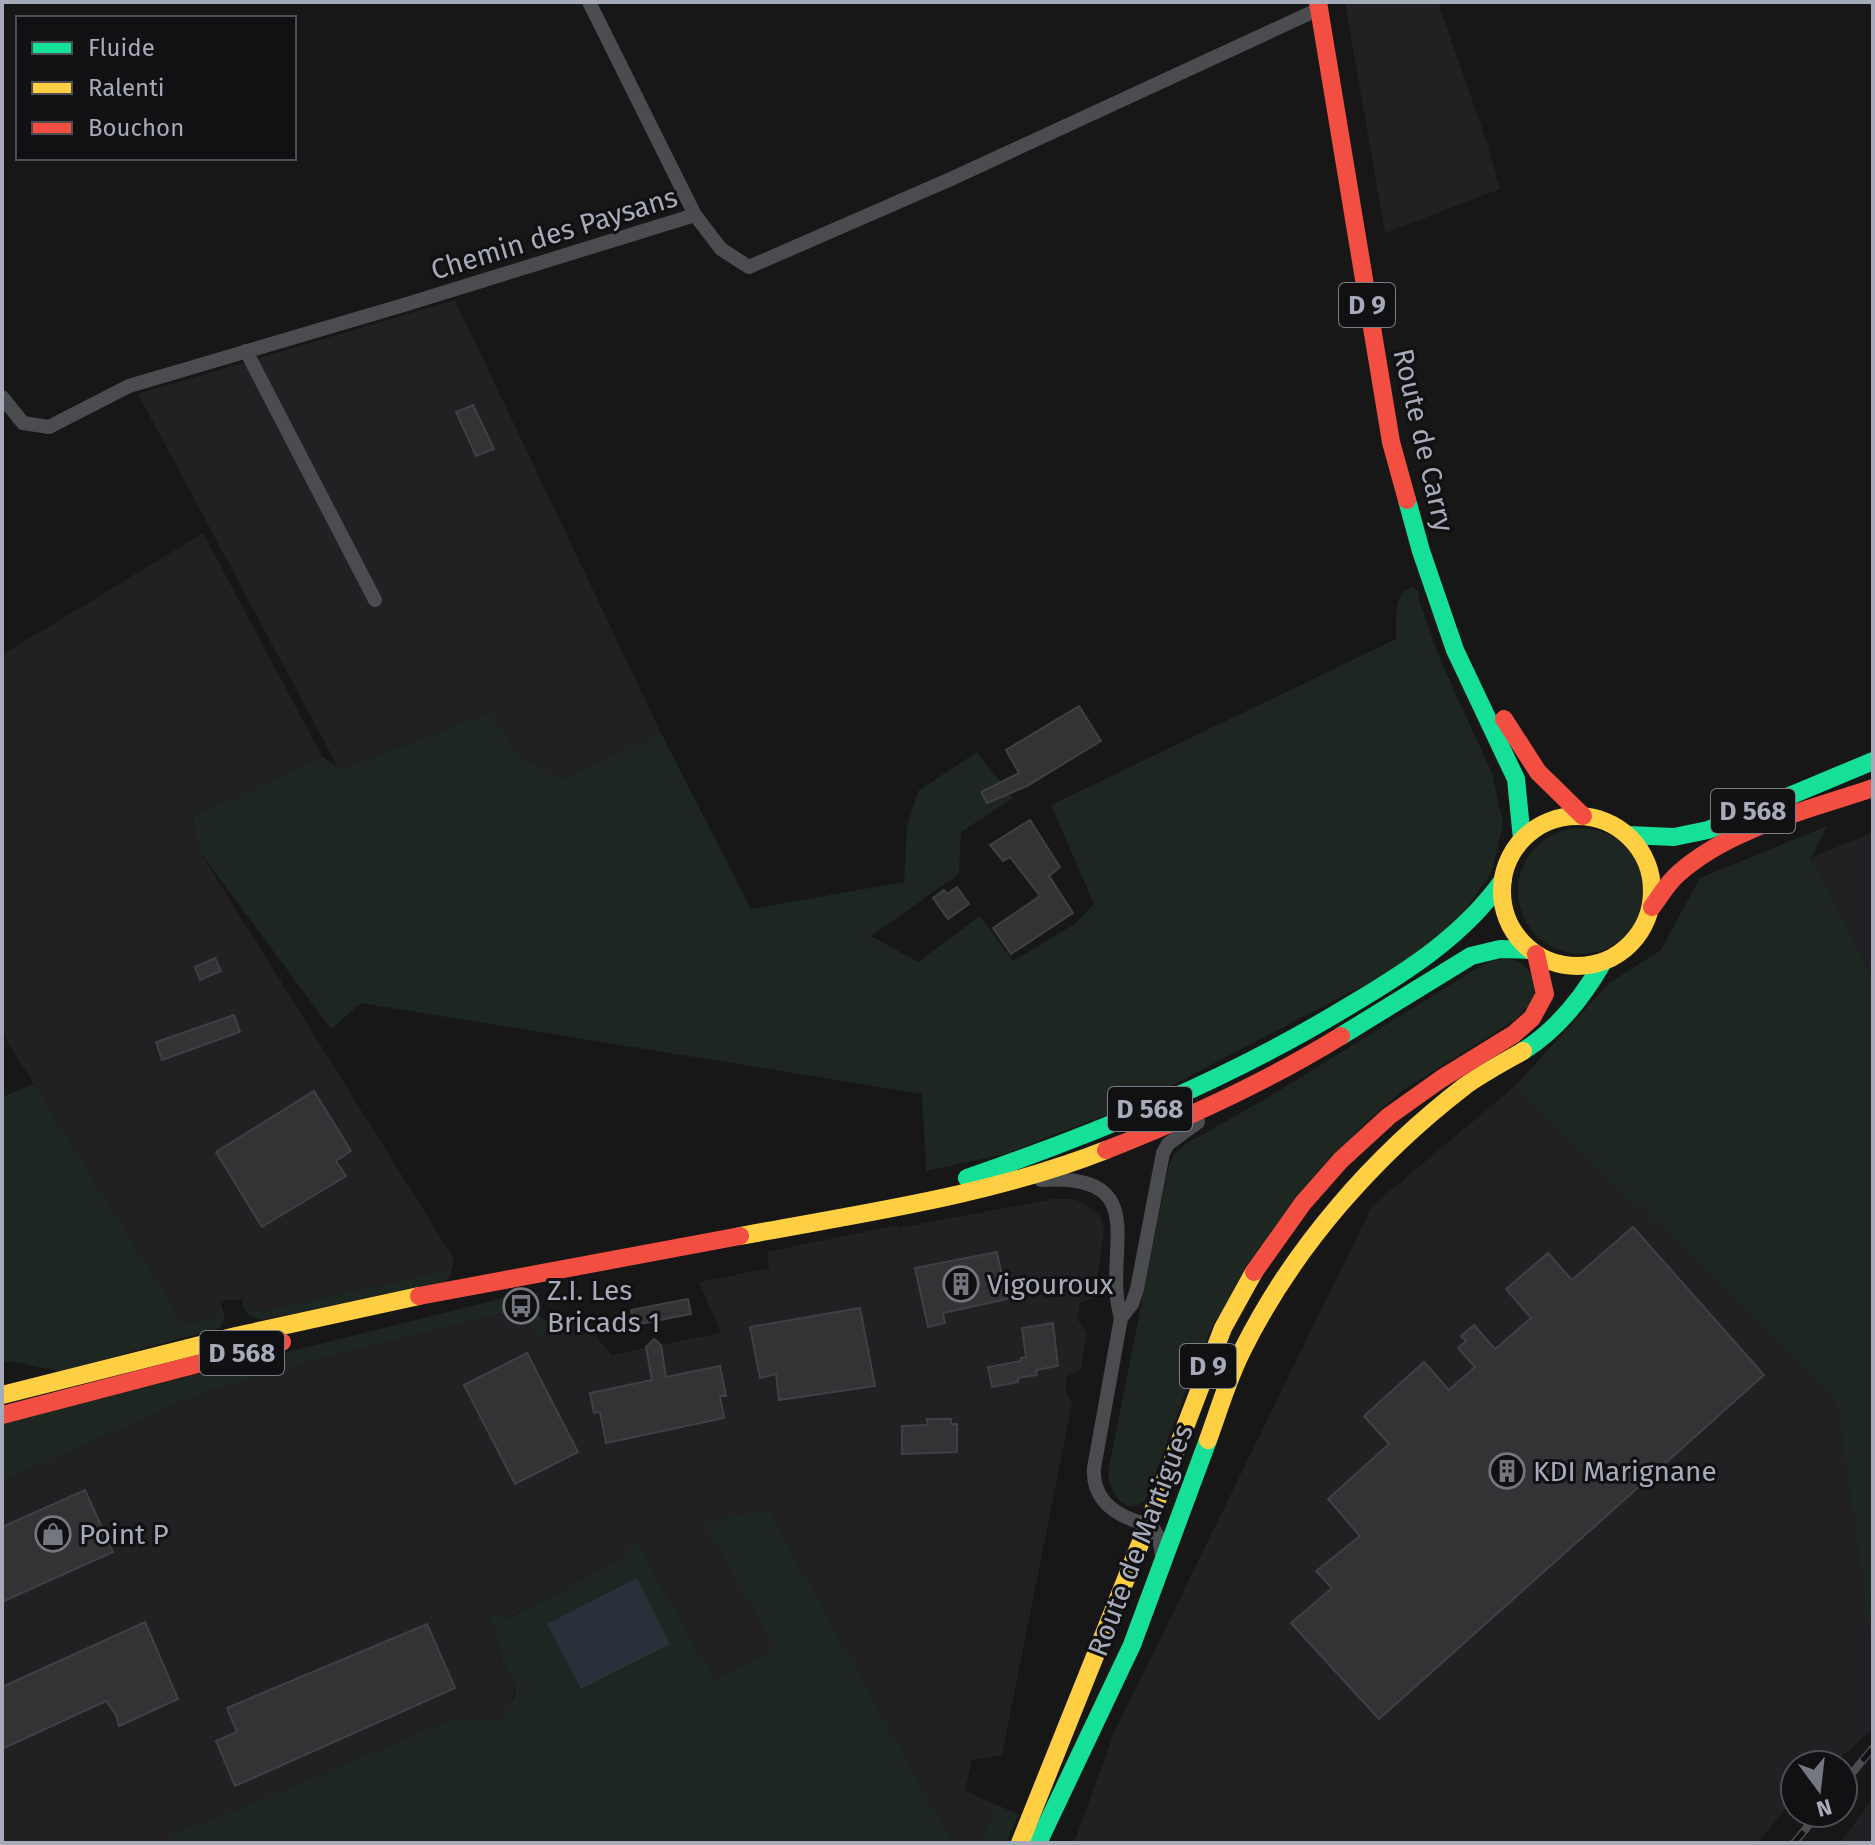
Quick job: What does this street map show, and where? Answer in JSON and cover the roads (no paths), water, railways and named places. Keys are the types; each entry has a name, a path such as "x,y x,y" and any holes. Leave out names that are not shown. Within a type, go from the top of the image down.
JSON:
{"main road":[{"name":"Route de Carry","path":"1318,5 1391,442 1412,524 1455,650 1516,779 1522,839"},
{"name":"Route de Carry","path":"1439,603 1532,765 1553,791 1583,816"},
{"name":"D 568","path":"1628,835 1674,837 1708,830 1873,761"},
{"name":"D 568","path":"1652,907 1680,871 1705,853 1750,833 1873,788"},
{"path":"1583,816 1607,821 1628,835 1641,850 1650,868 1653,887 1652,907 1645,926 1632,943 1603,962 1580,966 1557,964 1533,952 1516,935 1502,899 1503,880 1513,851 1522,839 1540,825 1561,817 1583,816"},
{"name":"D 568","path":"744,1234 934,1189 1120,1123 1308,1033 1395,979 1458,934 1503,880"},
{"name":"D 568","path":"2,1395 236,1336 419,1296 480,1287 935,1199 1068,1165 1125,1145 1285,1070 1471,956 1510,947 1533,952"},
{"name":"Route de Martigues","path":"1020,1843 1223,1328 1262,1258 1303,1203 1341,1160 1389,1116 1441,1079 1514,1034 1532,1018 1545,994 1543,976 1533,952"},
{"name":"Route de Martigues","path":"1038,1843 1132,1645 1241,1352 1278,1284 1348,1196 1403,1137 1468,1084 1531,1046 1554,1028 1589,987 1603,962"},
{"name":"D 568","path":"2,1415 480,1287"}],"street":[{"path":"589,2 695,215"},
{"name":"Chemin des Paysans","path":"2,397 23,423 49,427 129,386 695,215 721,249 749,267 968,171 1318,5"},
{"path":"246,351 375,600"},
{"path":"1121,1318 1132,1304 1137,1289 1163,1153 1178,1136 1248,1088"},
{"path":"1008,1182 1076,1181 1091,1184 1107,1195 1119,1219 1115,1289 1121,1318 1094,1482 1100,1497 1112,1510 1148,1524 1157,1533 1161,1569"}],"railway":[{"path":"1859,1765 1873,1748"},
{"path":"1794,1843 1806,1829"}],"place":[{"name":"Vigouroux","path":"961,1284"},
{"name":"Z.I. Les Bricads 1","path":"521,1306"},
{"name":"KDI Marignane","path":"1507,1471"},
{"name":"Point P","path":"53,1534"}]}
